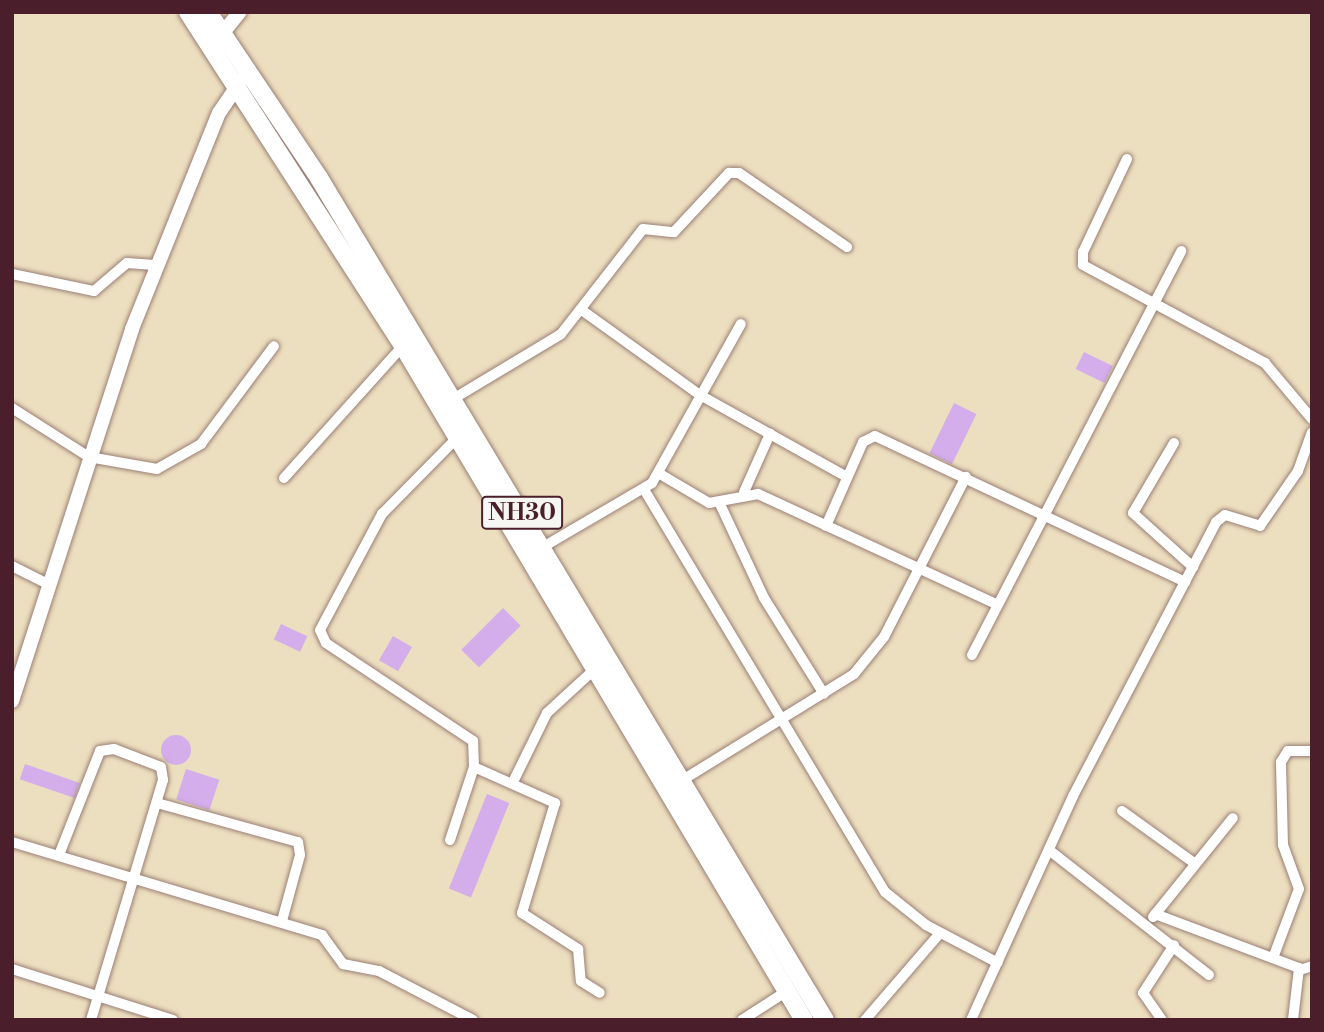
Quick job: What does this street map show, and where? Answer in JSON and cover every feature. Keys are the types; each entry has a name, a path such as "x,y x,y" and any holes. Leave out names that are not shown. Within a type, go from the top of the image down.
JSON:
{"highway":[{"name":"NH30","path":"188,12 217,40 244,77 453,400 825,1020"},
{"name":"NH30","path":"208,12 217,40"},
{"name":"NH30","path":"244,77 804,1020"}],"street":[{"path":"217,40 240,12"},
{"path":"12,701 89,457 158,265 219,113 244,77"},
{"path":"1126,159 1082,261 1265,363 1312,419"},
{"path":"453,400 548,342 583,311 643,229 674,232 729,173 739,173 847,247"},
{"path":"972,655 996,604 1181,251"},
{"path":"12,274 93,292 127,263 158,265"},
{"path":"583,311 700,395 845,476"},
{"path":"543,547 645,491 660,474 700,395 741,324"},
{"path":"12,408 89,457 141,470 184,458 274,346"},
{"path":"284,478 403,346"},
{"path":"971,1020 1049,850 1193,566 1222,516 1260,526 1298,471 1312,432"},
{"path":"660,474 703,501 719,502 744,492 770,434"},
{"path":"826,526 845,476 863,442 875,436 1045,513 1185,582"},
{"path":"450,840 474,767 476,747 467,735 320,635 387,508 457,438"},
{"path":"1174,443 1133,513 1193,566"},
{"path":"681,781 824,694 870,656 921,570 965,477"},
{"path":"645,491 885,892 940,933 998,963"},
{"path":"744,492 826,526 996,604"},
{"path":"719,502 764,598 824,694"},
{"path":"12,566 48,584"},
{"path":"513,782 547,713 596,668"},
{"path":"59,855 104,748 161,767 157,803 90,1020"},
{"path":"1273,958 1299,889 1283,845 1281,762 1289,751 1312,751"},
{"path":"474,767 548,796 556,807 523,917 578,949 581,981 600,993"},
{"path":"157,803 298,842 300,855 282,921"},
{"path":"1122,811 1194,863"},
{"path":"1151,918 1233,818"},
{"path":"12,842 282,921 327,938 343,964 379,971 473,1020"},
{"path":"1049,850 1151,918 1273,958 1300,970 1312,966"},
{"path":"1151,918 1174,945 1209,975"},
{"path":"865,1020 940,933"},
{"path":"1162,1020 1143,993 1174,945"},
{"path":"12,969 173,1020"},
{"path":"1293,1020 1300,970"},
{"path":"742,1020 787,992"}],"building":[{"path":"1084,352 1113,366 1104,383 1076,369"},
{"path":"954,403 976,414 952,464 929,453"},
{"path":"503,608 521,626 479,667 461,650"},
{"path":"281,624 307,636 300,652 274,639"},
{"path":"393,636 412,647 398,671 379,660"},
{"path":"176,735 187,739 191,750 187,761 176,765 165,761 161,750 165,739"},
{"path":"25,764 80,783 75,798 20,779"},
{"path":"186,769 219,780 209,810 176,799"},
{"path":"487,794 509,803 471,898 449,889"}]}
